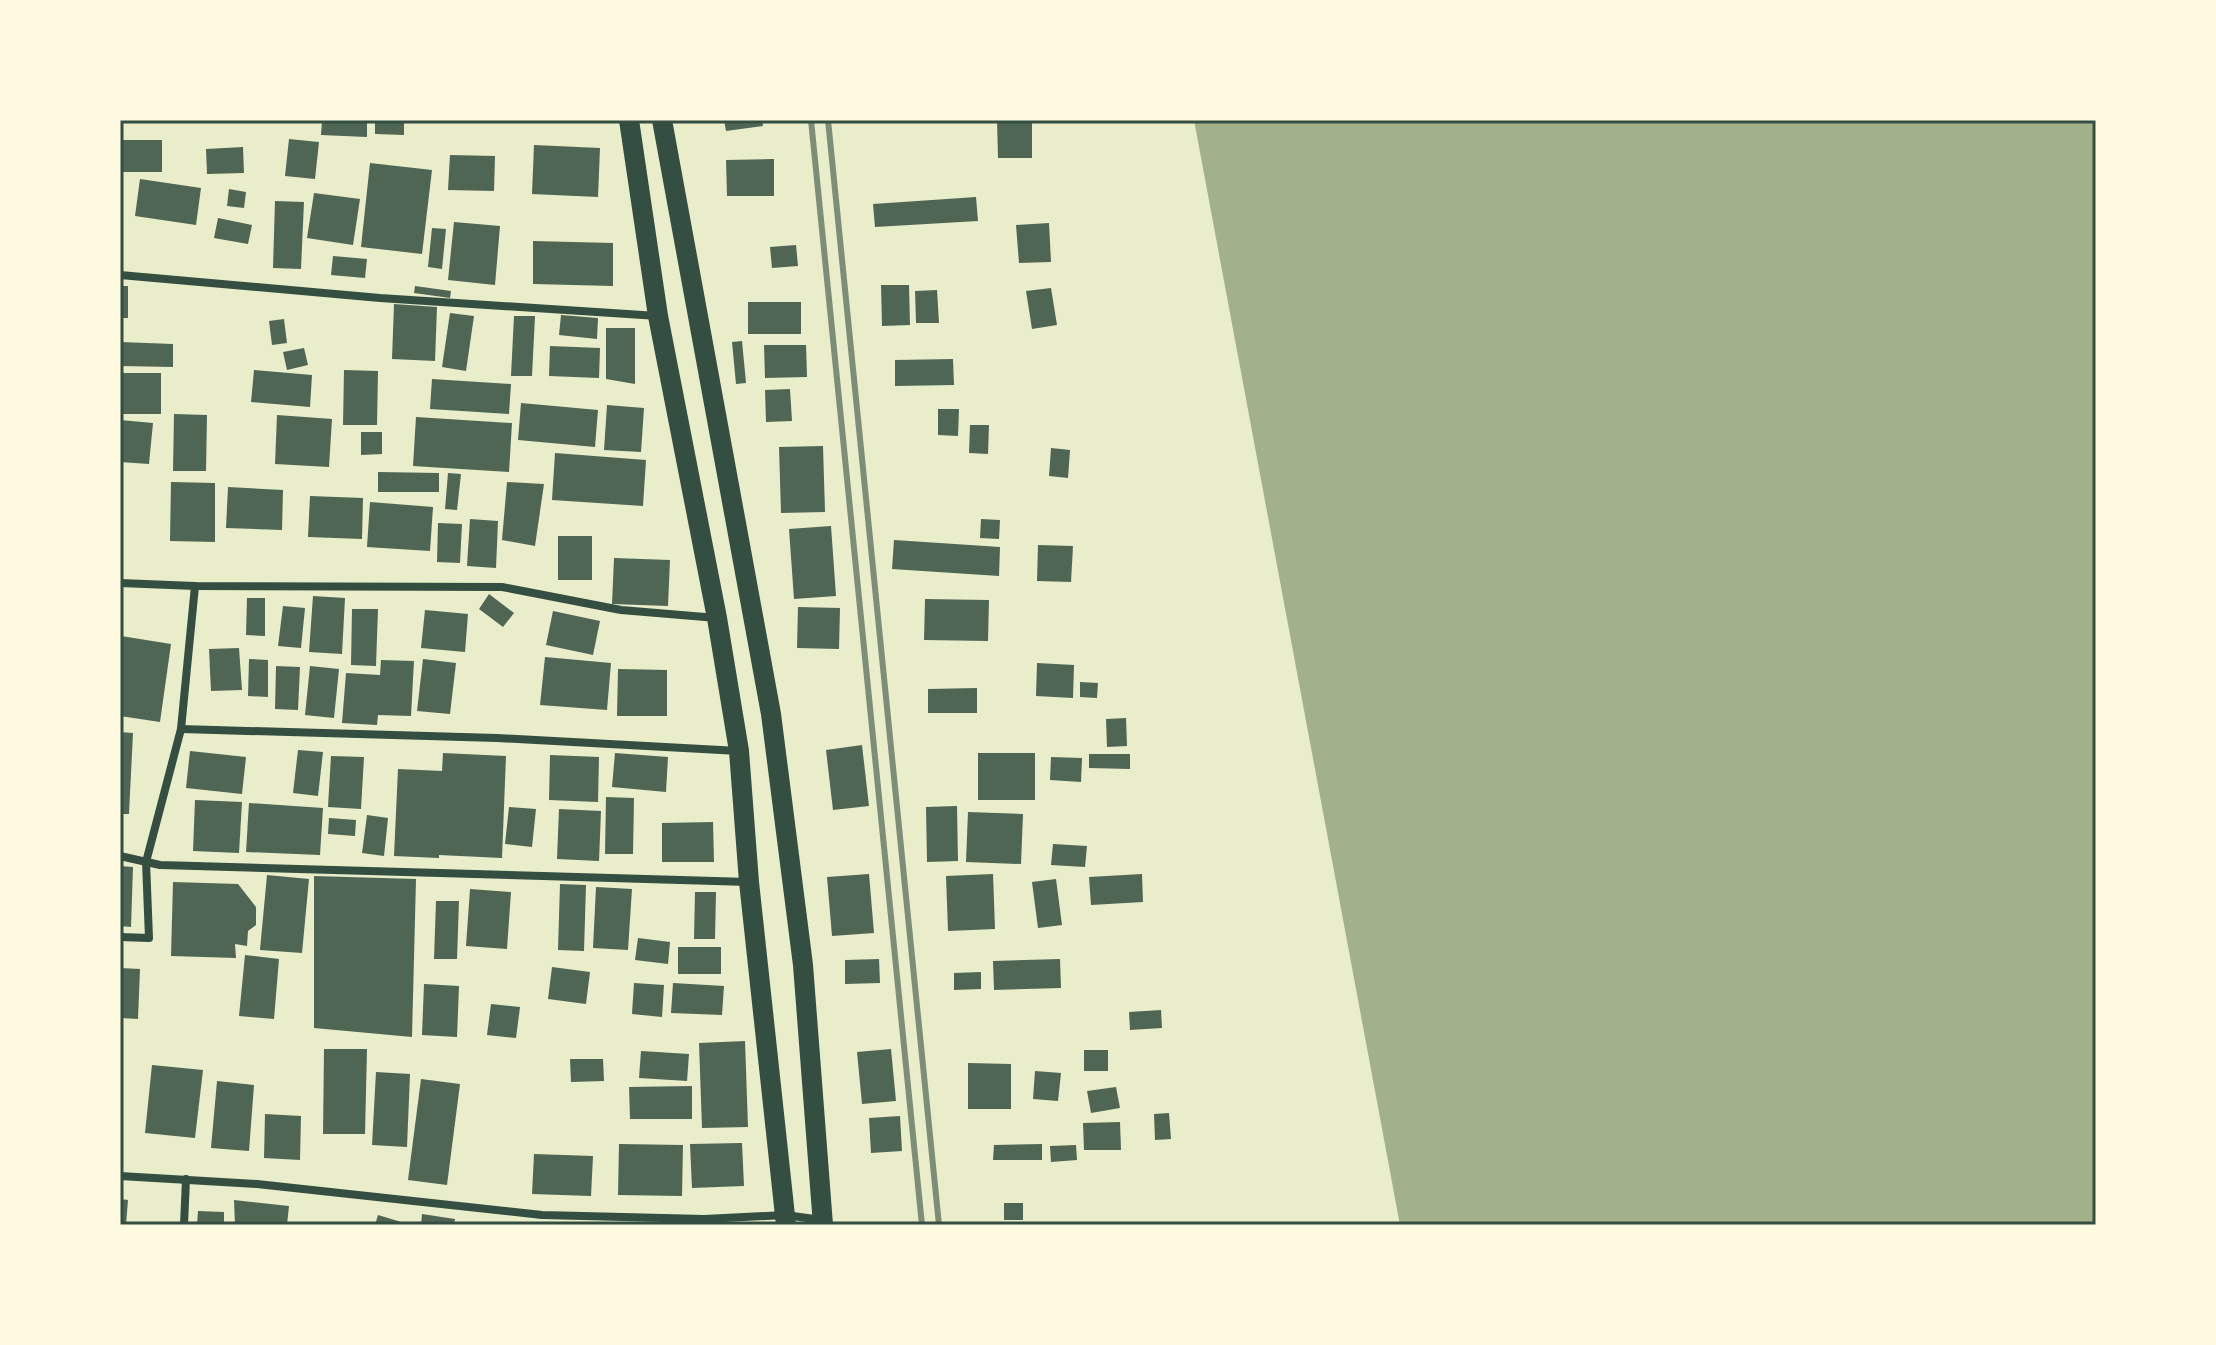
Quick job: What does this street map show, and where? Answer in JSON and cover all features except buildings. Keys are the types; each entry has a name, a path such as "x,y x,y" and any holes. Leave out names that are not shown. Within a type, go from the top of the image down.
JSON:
{"main road":[{"path":"629,120 658,316 717,618 739,751 749,882 786,1220"},
{"path":"662,120 771,714 803,965 823,1222"}],"street":[{"path":"120,275 380,298 658,316"},
{"path":"120,583 502,587 621,610 717,618"},
{"path":"120,937 149,938 146,862 181,729 195,586"},
{"path":"181,729 497,738 739,751"},
{"path":"120,856 176,865 749,882"},
{"path":"120,1176 257,1184 542,1220 823,1222"},
{"path":"184,1225 186,1179"}],"shaded area":[{"path":"1194,120 2096,120 2096,1225 1400,1225"}],"railway":[{"path":"811,120 922,1225"},
{"path":"828,120 939,1225"}]}
